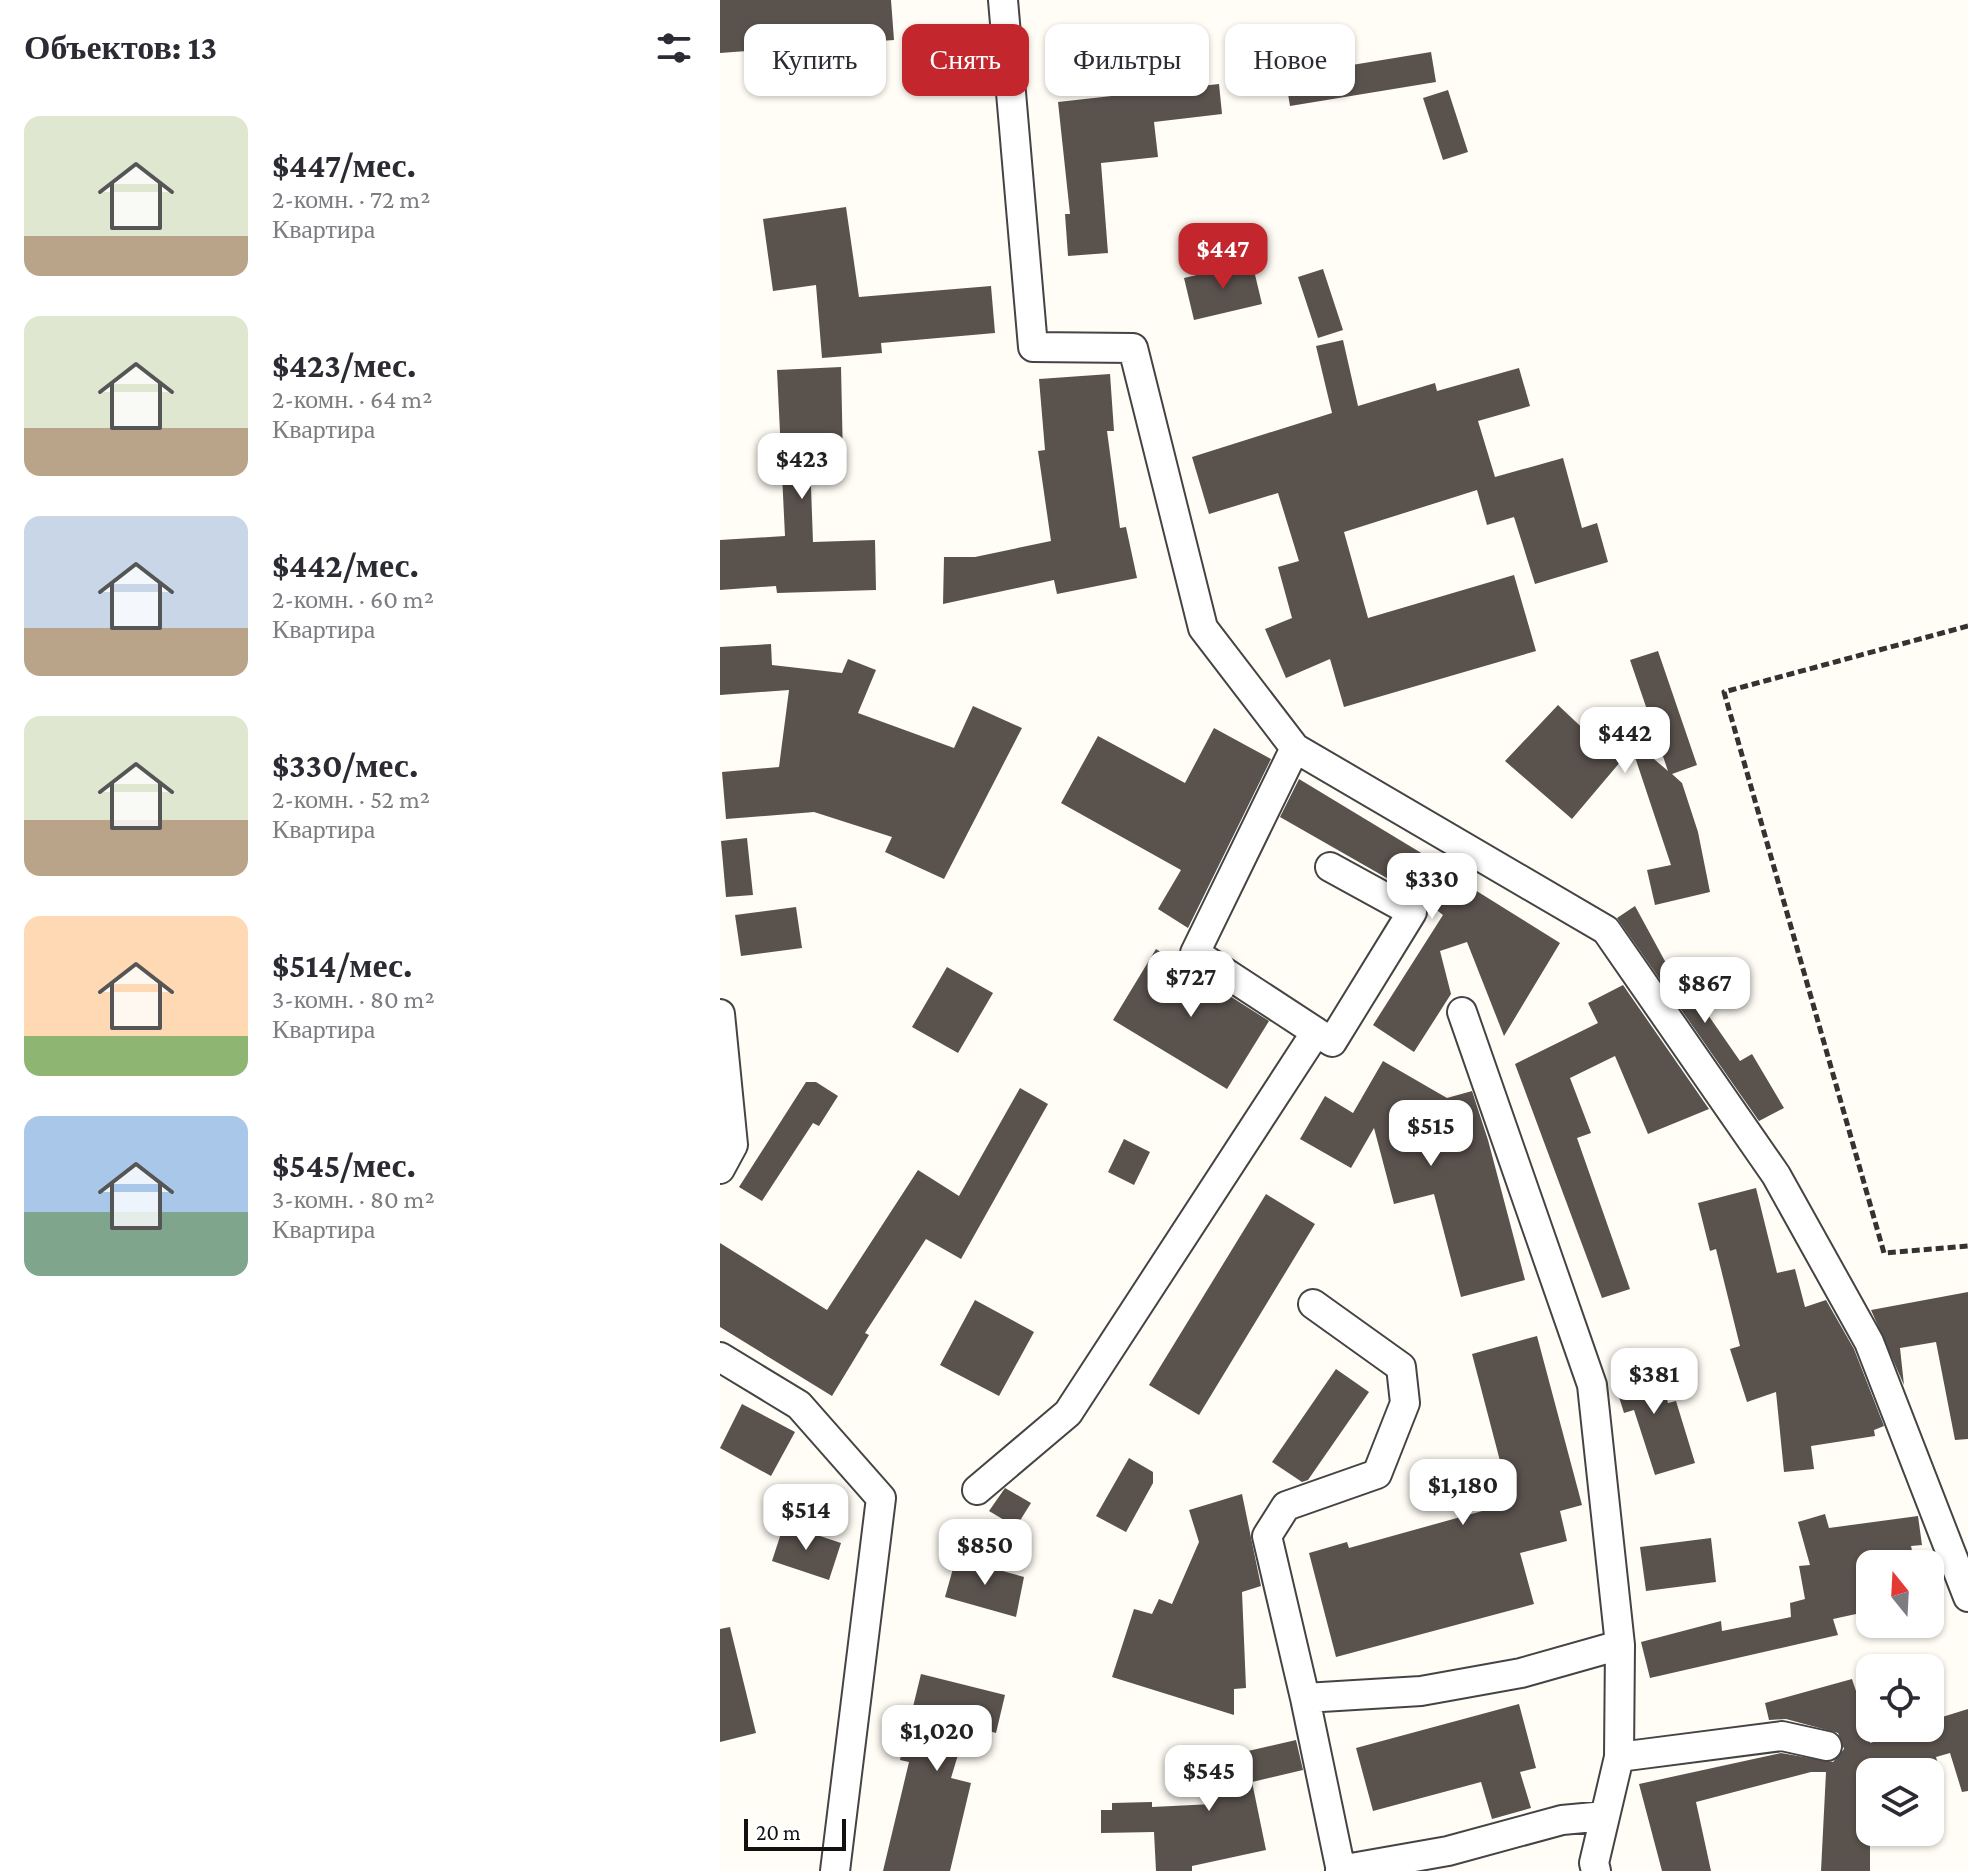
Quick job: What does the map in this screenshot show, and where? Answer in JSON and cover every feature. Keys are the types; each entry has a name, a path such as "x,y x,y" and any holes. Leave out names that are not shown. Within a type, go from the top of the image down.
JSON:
{"street":[{"path":"1003,0 1033,347 1133,348 1203,628 1295,748 1606,930 1776,1175 1869,1342 1968,1597"},
{"path":"1295,748 1195,953 1332,1042 1412,912 1330,867"},
{"path":"1462,1012 1592,1385 1620,1645 1619,1757 1594,1863 1596,1871"},
{"path":"720,1014 733,1145 720,1169"},
{"path":"977,1490 1068,1413 1316,1032"},
{"path":"1313,1304 1401,1367 1405,1403 1377,1474 1286,1506 1267,1536 1305,1698 1340,1871 1448,1851 1562,1820 1605,1816"},
{"path":"720,1357 799,1405 881,1498 835,1871"},
{"path":"1305,1698 1435,1688 1521,1673 1620,1645"},
{"path":"1619,1757 1782,1736 1827,1746"}],"path":[{"path":"1968,626 1724,692 1884,1253 1968,1246"}],"building":[{"path":"720,0 891,0 894,40 886,41 886,24 744,24 744,51 720,53"},
{"path":"1431,52 1436,82 1355,95 1355,64"},
{"path":"1219,84 1222,114 1154,122 1158,157 1101,163 1108,253 1068,256 1065,214 1070,214 1058,102 1112,96 1209,96 1209,85"},
{"path":"1448,90 1468,152 1443,160 1423,98"},
{"path":"1288,96 1351,96 1290,106"},
{"path":"846,207 859,297 991,286 995,333 881,343 882,353 822,358 816,285 773,291 763,219"},
{"path":"1252,262 1262,304 1194,320 1184,278"},
{"path":"1323,269 1343,330 1318,338 1298,277"},
{"path":"1343,340 1358,406 1435,383 1437,391 1519,368 1530,406 1478,421 1495,477 1563,458 1582,528 1597,523 1608,562 1535,584 1514,517 1487,525 1477,490 1344,532 1368,618 1514,575 1536,651 1344,707 1330,659 1286,678 1265,629 1292,618 1278,567 1299,561 1278,493 1209,514 1192,457 1332,413 1316,346"},
{"path":"841,367 843,459 810,459 813,542 875,540 876,590 777,593 776,586 720,590 720,540 785,536 777,370"},
{"path":"1110,374 1114,431 1107,431 1120,528 1126,527 1137,578 1057,594 1054,580 943,604 944,557 975,557 1051,541 1038,451 1045,450 1039,379"},
{"path":"771,644 772,665 842,673 848,659 876,670 858,713 954,748 973,706 1022,728 944,879 885,852 892,837 814,812 726,819 722,772 779,767 789,690 720,695 720,647"},
{"path":"1658,651 1697,765 1672,774 1682,783 1698,832 1710,892 1655,905 1647,870 1671,865 1632,748 1572,819 1505,761 1558,705 1592,737 1607,719 1668,771 1630,660"},
{"path":"1214,728 1271,759 1188,928 1158,909 1181,870 1061,803 1098,736 1185,783"},
{"path":"1299,779 1461,877 1459,880 1560,943 1504,1036 1467,942 1440,951 1451,994 1414,1052 1373,1025 1443,915 1420,897 1280,817"},
{"path":"747,838 753,895 726,897 721,841"},
{"path":"1635,906 1666,963 1681,976 1740,1061 1752,1054 1784,1108 1759,1121 1617,918"},
{"path":"796,907 802,948 741,956 735,915"},
{"path":"1156,949 1269,1021 1227,1089 1113,1020"},
{"path":"947,967 993,993 958,1053 912,1027"},
{"path":"1623,985 1709,1109 1648,1134 1615,1056 1570,1078 1591,1133 1577,1138 1630,1289 1602,1298 1515,1064 1598,1023 1588,1003"},
{"path":"1383,1061 1447,1098 1472,1091 1525,1280 1461,1297 1434,1194 1394,1204 1374,1128 1351,1168 1300,1139 1325,1096 1353,1113"},
{"path":"806,1082 816,1082 838,1096 819,1126 813,1123 762,1201 739,1187"},
{"path":"1020,1088 1048,1104 961,1259 926,1239 865,1333 869,1335 832,1396 720,1327 720,1243 827,1310 918,1170 959,1196"},
{"path":"1124,1139 1150,1152 1134,1185 1108,1172"},
{"path":"1756,1188 1777,1273 1795,1269 1805,1307 1826,1300 1854,1349 1884,1426 1874,1430 1875,1436 1811,1446 1814,1469 1784,1472 1776,1392 1747,1402 1730,1349 1740,1346 1716,1249 1710,1251 1698,1203"},
{"path":"1266,1194 1315,1224 1199,1415 1149,1385"},
{"path":"1968,1292 1968,1439 1955,1440 1936,1342 1900,1348 1904,1385 1871,1310"},
{"path":"975,1300 1034,1332 999,1396 940,1365"},
{"path":"1537,1336 1582,1505 1560,1511 1567,1541 1520,1553 1534,1604 1336,1657 1309,1553 1347,1542 1349,1548 1511,1503 1472,1354"},
{"path":"1655,1358 1668,1403 1676,1401 1695,1463 1655,1475 1634,1410 1624,1413 1611,1371"},
{"path":"1336,1369 1369,1392 1308,1480 1302,1482 1272,1462"},
{"path":"742,1404 795,1432 771,1476 720,1448"},
{"path":"1129,1458 1153,1472 1153,1483 1126,1532 1096,1516"},
{"path":"1005,1488 1031,1503 1016,1527 989,1511"},
{"path":"1242,1494 1261,1586 1242,1592 1246,1688 1234,1689 1234,1715 1112,1677 1134,1609 1152,1614 1159,1599 1172,1604 1199,1542 1189,1510"},
{"path":"1825,1514 1829,1528 1918,1516 1922,1545 1911,1546 1912,1550 1856,1550 1856,1614 1833,1619 1838,1635 1650,1678 1641,1642 1721,1621 1722,1631 1791,1617 1790,1603 1805,1599 1799,1566 1810,1565 1798,1522"},
{"path":"784,1524 841,1543 829,1580 772,1561"},
{"path":"1711,1538 1716,1582 1646,1591 1640,1547"},
{"path":"956,1558 1024,1577 1016,1617 945,1597"},
{"path":"730,1627 756,1733 720,1742 720,1629"},
{"path":"921,1674 1005,1695 996,1733 967,1725 951,1778 971,1783 950,1871 883,1871 909,1762 900,1760"},
{"path":"1852,1679 1856,1691 1856,1742 1870,1743 1944,1742 1944,1716 1968,1709 1968,1791 1962,1792 1950,1753 1936,1758 1856,1758 1856,1846 1870,1846 1870,1871 1821,1871 1826,1772 1811,1772 1696,1802 1711,1871 1662,1871 1639,1784 1781,1753 1833,1762 1844,1749 1838,1733 1786,1719 1769,1720 1765,1703"},
{"path":"1519,1704 1536,1768 1520,1772 1531,1808 1492,1819 1481,1782 1373,1811 1356,1748"},
{"path":"1296,1740 1303,1770 1252,1782 1266,1850 1192,1866 1192,1871 1156,1871 1154,1832 1101,1833 1101,1810 1112,1810 1112,1803 1152,1802 1152,1807 1213,1804 1213,1759"}]}
